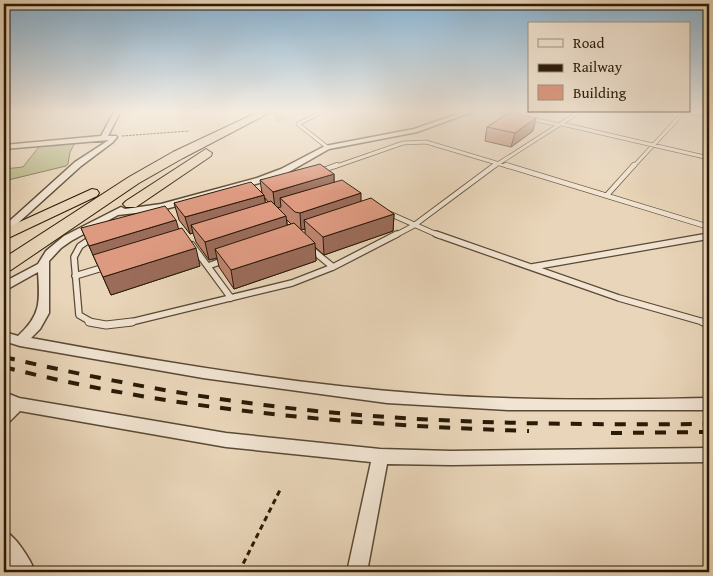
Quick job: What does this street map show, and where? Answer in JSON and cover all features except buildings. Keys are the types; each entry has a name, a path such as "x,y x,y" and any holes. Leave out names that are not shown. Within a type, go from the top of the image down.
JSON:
{"highway":[{"path":"4,255 96,195 167,155 200,139"},
{"path":"4,266 46,236 221,139"},
{"path":"131,204 152,203 206,153 227,139"},
{"path":"4,235 64,208 148,162 167,155"},
{"path":"26,210 28,215 40,215 64,208"}],"street":[{"path":"4,147 93,139"},
{"path":"4,231 78,164 113,139"},
{"path":"115,213 277,174 327,147 372,139"},
{"path":"20,342 38,325 43,316 43,266 51,252 63,242 131,204"},
{"path":"4,287 23,275 43,266"},
{"path":"4,336 20,342 240,380 389,397 523,405 709,404"},
{"path":"4,417 10,401 226,440 380,456 451,458 709,456"},
{"path":"357,572 380,456"},
{"path":"4,540 25,572"}],"lane":[{"path":"315,139 327,147"},
{"path":"102,234 86,241 74,257 79,315 82,320 95,324 125,324 292,283 333,267 413,226 498,163 538,139"},
{"path":"626,139 709,158"},
{"path":"607,195 659,139"},
{"path":"312,174 411,141 435,144 709,227"},
{"path":"320,171 328,176"},
{"path":"379,207 413,226 627,301 709,324"},
{"path":"531,267 709,236"},
{"path":"199,238 190,241 232,298"},
{"path":"309,247 333,267"},
{"path":"208,266 235,257"},
{"path":"76,276 114,265"}],"path":[{"path":"239,572 280,490"}],"green space":[{"path":"76,141 66,166 4,181 4,169 23,167 41,144"}],"railway":[{"path":"4,357 166,390 231,401 319,411 430,420 486,422 709,424"},
{"path":"4,367 134,395 199,405 331,420 529,431"},
{"path":"611,433 709,432"}]}
